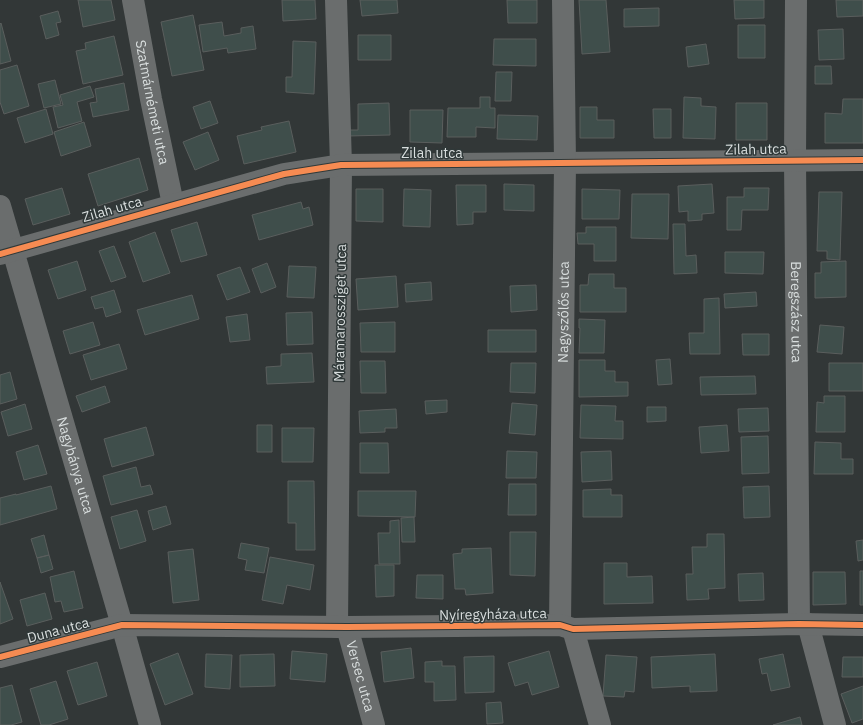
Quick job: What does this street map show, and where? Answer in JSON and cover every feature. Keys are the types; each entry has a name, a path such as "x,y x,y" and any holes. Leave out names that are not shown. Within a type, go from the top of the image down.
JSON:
{"street":[{"name":"Szatmárnémeti utca","path":"133,0 173,204"},
{"name":"Máramarossziget utca","path":"336,0 341,165 342,627"},
{"name":"Nagyszőlős utca","path":"563,0 567,627 600,725"},
{"name":"Beregszász utca","path":"796,0 795,160 803,624 835,725"},
{"name":"Zilah utca","path":"6,252 284,174 341,165 863,160"},
{"name":"Nagybánya utca","path":"0,206 6,252 122,625 150,725"},
{"name":"Nyíregyháza utca","path":"122,625 567,627 863,624"},
{"name":"Duna utca","path":"0,657 122,625"},
{"name":"Versec utca","path":"342,627 374,725"}],"building":[{"path":"78,0 111,0 115,20 83,27"},
{"path":"282,0 315,0 316,19 283,21"},
{"path":"360,0 397,0 398,13 362,16"},
{"path":"507,0 537,0 537,23 508,23"},
{"path":"579,0 606,0 610,52 582,54"},
{"path":"734,0 764,0 764,18 735,19"},
{"path":"836,0 863,0 863,16 837,17"},
{"path":"659,8 659,26 624,27 624,9"},
{"path":"58,11 61,22 56,23 59,35 46,39 40,16"},
{"path":"193,15 204,70 172,76 161,22"},
{"path":"222,22 224,36 241,33 241,28 253,26 256,49 228,53 227,48 203,52 199,25"},
{"path":"1,23 11,61 0,64 0,24"},
{"path":"738,25 765,25 765,58 738,58"},
{"path":"843,29 844,59 819,60 818,30"},
{"path":"358,35 391,35 391,60 358,60"},
{"path":"114,36 123,75 83,84 76,51 86,49 85,43"},
{"path":"494,39 536,39 536,66 493,65"},
{"path":"293,41 316,42 314,94 286,92 286,77 292,77"},
{"path":"706,44 709,64 688,67 686,47"},
{"path":"17,65 29,106 4,114 0,102 0,70"},
{"path":"815,66 831,66 832,84 815,84"},
{"path":"496,72 512,72 511,101 495,101"},
{"path":"55,80 61,104 44,108 38,84"},
{"path":"124,83 129,110 93,117 90,103 97,102 95,89"},
{"path":"90,86 94,97 77,102 82,121 58,128 53,107 63,105 60,95"},
{"path":"480,97 490,97 490,108 495,108 495,128 476,127 476,137 447,137 448,108 480,108"},
{"path":"684,97 701,98 701,106 716,107 715,139 683,138"},
{"path":"843,99 863,99 863,143 825,143 825,113 842,114"},
{"path":"210,101 218,123 201,129 193,107"},
{"path":"389,103 390,135 348,136 348,130 358,130 358,104"},
{"path":"736,103 767,103 767,140 736,140"},
{"path":"580,107 597,107 597,120 614,120 614,138 580,138"},
{"path":"46,109 53,134 25,143 17,118"},
{"path":"653,109 671,109 671,138 654,138"},
{"path":"410,110 443,110 442,143 410,142"},
{"path":"498,115 538,116 537,140 497,139"},
{"path":"289,121 296,152 244,164 237,136 262,130 261,127"},
{"path":"84,122 91,146 61,156 54,132"},
{"path":"208,132 219,160 195,170 183,142"},
{"path":"139,158 148,190 98,206 88,174"},
{"path":"504,184 534,185 534,211 504,210"},
{"path":"712,184 714,213 702,214 702,220 688,221 688,211 679,212 678,186"},
{"path":"456,185 486,185 486,212 473,212 473,224 457,225"},
{"path":"62,188 70,214 33,225 25,199"},
{"path":"744,188 769,188 768,210 742,210 741,230 727,230 727,197 744,197"},
{"path":"356,189 383,189 383,222 356,221"},
{"path":"404,189 431,190 430,227 403,226"},
{"path":"582,189 620,190 619,219 582,219"},
{"path":"819,192 842,192 840,260 827,259 827,251 817,251"},
{"path":"632,194 669,194 668,239 631,238"},
{"path":"301,202 303,209 309,207 313,225 259,240 252,215"},
{"path":"197,222 207,255 181,262 171,230"},
{"path":"673,224 685,224 686,256 696,255 697,273 674,274"},
{"path":"586,227 616,227 616,261 594,261 594,244 578,244 577,233 586,233"},
{"path":"155,232 170,273 143,282 129,242"},
{"path":"114,246 126,277 111,282 99,251"},
{"path":"725,252 764,252 763,274 725,273"},
{"path":"77,261 86,290 58,299 48,270"},
{"path":"846,261 846,297 815,298 815,273 821,273 821,262"},
{"path":"267,263 276,287 261,293 252,269"},
{"path":"289,266 316,267 314,298 287,297"},
{"path":"240,267 250,292 227,300 217,275"},
{"path":"589,274 614,274 614,288 626,288 626,312 580,312 580,285 588,285"},
{"path":"396,276 398,307 358,310 356,279"},
{"path":"431,282 432,300 406,302 405,284"},
{"path":"536,285 537,310 511,312 510,286"},
{"path":"114,290 121,312 106,317 103,307 95,309 91,297"},
{"path":"756,292 757,306 725,308 724,294"},
{"path":"192,295 199,319 145,335 137,310"},
{"path":"719,298 720,354 690,354 689,333 704,333 704,299"},
{"path":"312,312 313,344 287,345 286,313"},
{"path":"247,314 250,340 230,342 226,317"},
{"path":"579,319 605,320 604,353 579,353"},
{"path":"93,322 100,345 70,354 63,331"},
{"path":"395,322 395,352 361,352 360,323"},
{"path":"820,325 844,327 842,354 817,352"},
{"path":"488,330 536,330 536,352 488,352"},
{"path":"742,334 769,334 769,355 743,355"},
{"path":"119,344 127,369 91,380 83,355"},
{"path":"312,353 314,382 267,384 266,367 281,366 281,354"},
{"path":"670,359 672,384 658,385 656,360"},
{"path":"579,360 605,360 605,371 615,371 615,382 628,382 628,396 579,397"},
{"path":"360,361 385,361 386,393 361,393"},
{"path":"511,363 536,363 535,393 510,392"},
{"path":"829,363 863,363 863,391 829,391"},
{"path":"10,372 17,399 0,404 0,375"},
{"path":"755,376 756,394 701,395 700,377"},
{"path":"105,386 110,402 82,412 76,396"},
{"path":"824,396 845,396 845,432 816,432 817,402 824,403"},
{"path":"447,400 447,412 426,414 425,401"},
{"path":"512,403 537,405 535,435 509,433"},
{"path":"25,404 32,429 8,436 1,412"},
{"path":"581,405 616,406 615,421 623,421 623,439 580,438"},
{"path":"647,407 666,407 666,421 647,422"},
{"path":"768,408 769,431 739,432 738,409"},
{"path":"396,409 397,428 385,428 385,432 360,433 359,411"},
{"path":"257,425 272,425 272,452 257,452"},
{"path":"727,425 729,451 701,453 699,427"},
{"path":"146,427 154,455 112,467 104,439"},
{"path":"282,428 314,428 313,462 282,462"},
{"path":"768,436 769,473 742,474 741,437"},
{"path":"815,442 841,443 841,459 853,459 853,474 814,474"},
{"path":"360,443 388,443 389,473 360,473"},
{"path":"38,445 47,474 24,480 16,452"},
{"path":"507,451 537,452 536,478 506,478"},
{"path":"611,451 612,480 582,482 581,452"},
{"path":"136,467 141,487 150,485 153,494 111,505 103,476"},
{"path":"288,481 314,481 315,550 296,550 296,523 288,523"},
{"path":"509,484 536,484 536,515 508,515"},
{"path":"51,486 57,509 0,525 0,498"},
{"path":"769,486 770,517 744,518 743,487"},
{"path":"611,489 611,495 622,495 622,517 583,517 583,490"},
{"path":"358,491 416,491 415,517 358,516"},
{"path":"166,506 171,524 153,530 148,511"},
{"path":"137,510 146,541 120,549 111,517"},
{"path":"414,517 415,542 402,542 401,518"},
{"path":"399,520 400,564 379,564 378,533 390,533 390,521"},
{"path":"510,532 536,532 535,576 510,575"},
{"path":"707,534 724,534 725,588 708,589 709,599 687,600 686,574 693,574 692,547 707,547"},
{"path":"44,535 49,555 37,558 31,539"},
{"path":"863,540 863,560 858,561 856,541"},
{"path":"241,543 269,548 264,573 245,570 247,560 238,558"},
{"path":"491,548 493,593 466,595 465,589 455,589 453,554 462,553 462,549"},
{"path":"193,549 199,600 173,603 168,552"},
{"path":"49,555 53,569 41,573 37,558"},
{"path":"270,557 314,565 310,590 287,585 283,604 262,600"},
{"path":"604,563 627,563 627,577 652,576 653,603 604,604"},
{"path":"375,565 394,565 394,596 376,597"},
{"path":"74,571 83,608 64,612 61,601 55,602 50,577"},
{"path":"860,571 863,571 863,605 860,605"},
{"path":"813,572 845,572 846,604 813,605"},
{"path":"763,573 764,600 739,601 738,574"},
{"path":"417,575 443,575 443,599 416,598"},
{"path":"0,582 13,619 0,624"},
{"path":"45,593 52,619 27,626 20,600"},
{"path":"411,648 414,678 384,682 381,652"},
{"path":"292,651 327,654 325,682 290,679"},
{"path":"549,651 559,687 532,695 528,682 515,686 508,663"},
{"path":"178,653 193,694 165,705 150,664"},
{"path":"206,654 232,655 230,689 205,687"},
{"path":"274,654 275,686 240,687 240,655"},
{"path":"715,654 717,691 690,692 690,686 652,688 651,657"},
{"path":"783,654 790,687 771,691 767,673 762,674 759,659"},
{"path":"606,655 637,657 634,692 625,691 624,697 603,696"},
{"path":"494,656 494,692 465,693 464,657"},
{"path":"843,657 863,657 863,677 842,677"},
{"path":"442,661 442,666 455,666 456,700 434,701 434,682 425,682 425,662"},
{"path":"97,662 107,696 78,705 67,671"},
{"path":"56,681 68,719 49,725 41,725 30,689"},
{"path":"12,685 22,722 11,725 0,725 0,688"},
{"path":"863,686 863,719 852,723 841,694"},
{"path":"501,702 503,723 487,724 486,703"},
{"path":"800,717 802,725 773,725"}],"cycle path":[{"path":"0,254 284,174 341,165 863,160"},
{"path":"0,657 122,625 347,627 560,625 573,629 799,624 863,625"}]}
